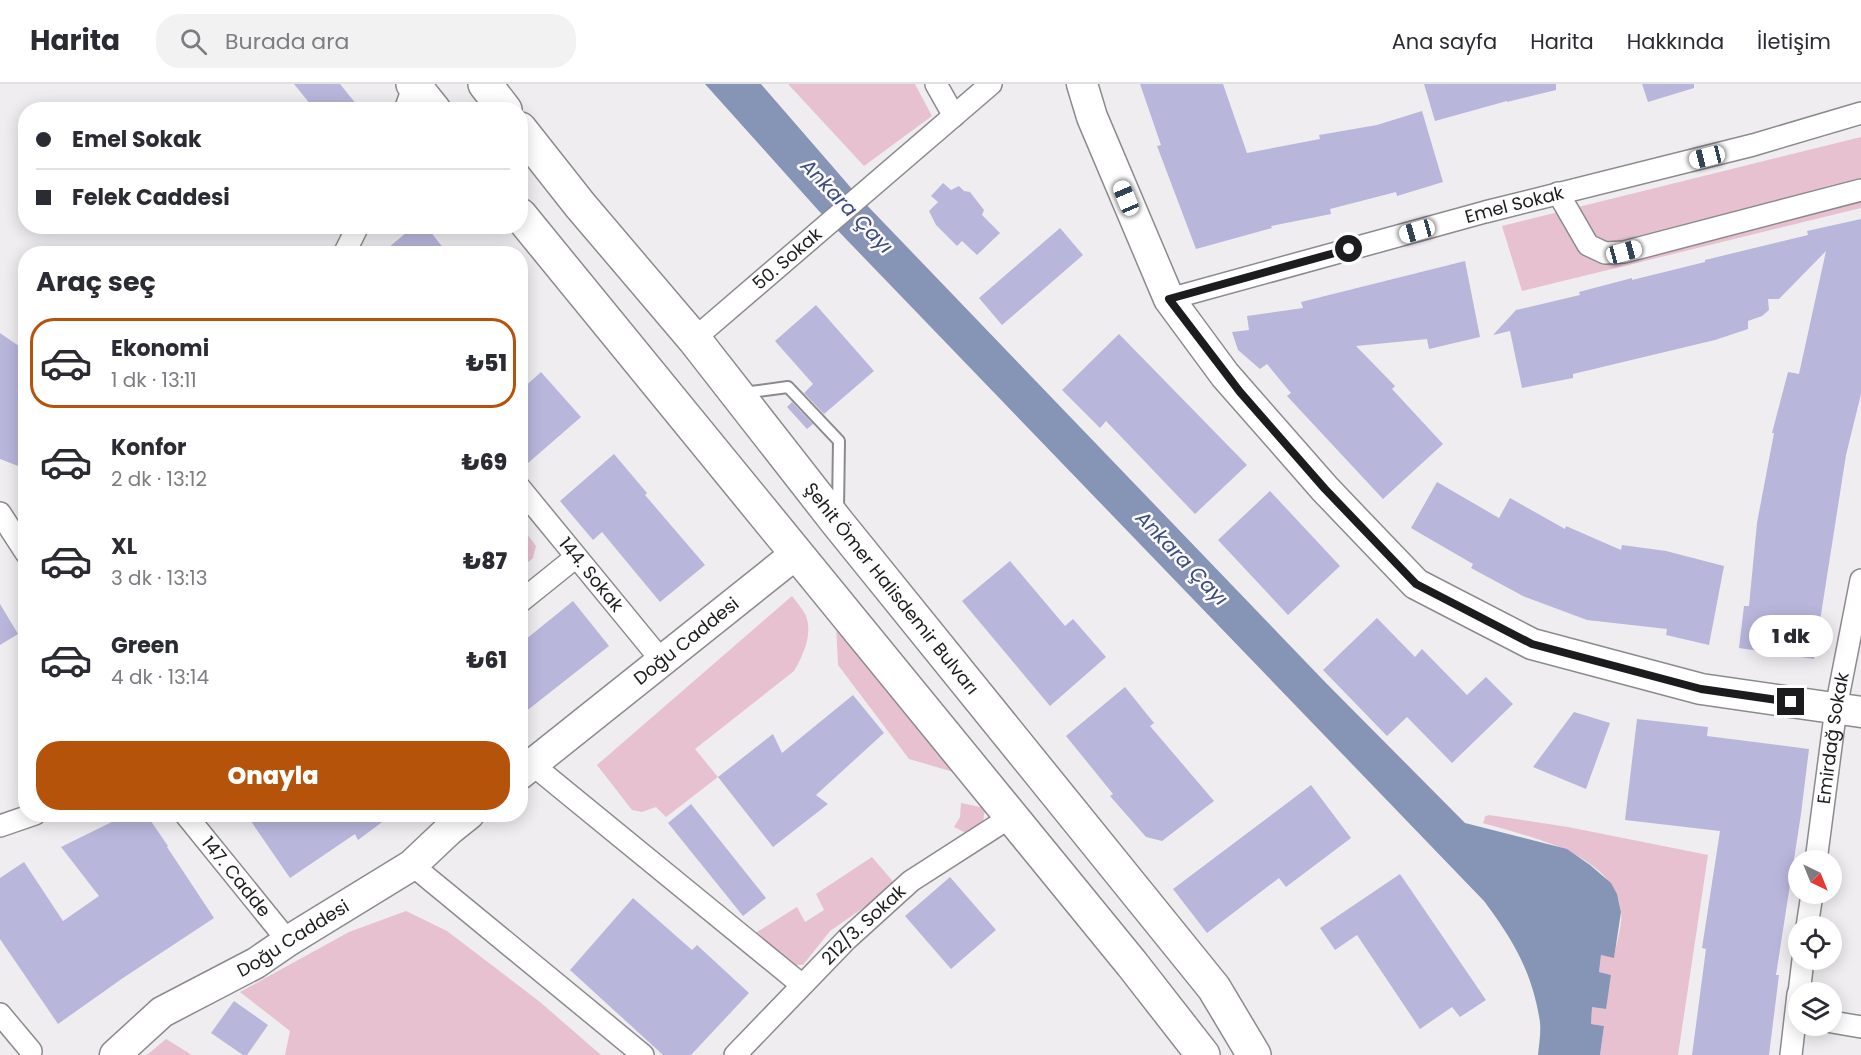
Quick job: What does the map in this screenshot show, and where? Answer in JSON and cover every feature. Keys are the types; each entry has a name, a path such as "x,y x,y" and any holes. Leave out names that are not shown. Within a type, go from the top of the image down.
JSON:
{"highway":[{"path":"485,84 499,102"},
{"name":"Şehit Ömer Halisdemir Bulvarı","path":"528,139 580,205 694,339 837,522 1214,988 1254,1055"},
{"path":"528,225 1012,816 1203,1055"}],"street":[{"path":"936,84 954,116"},
{"name":"50. Sokak","path":"694,339 991,84"},
{"path":"1082,84 1092,117 1169,299 1241,393 1325,489 1416,584 1532,644 1701,689 1849,710"},
{"name":"Emel Sokak","path":"1169,299 1558,194 1753,145 1861,113"},
{"path":"1558,194 1588,245 1605,253 1624,252 1861,190"},
{"name":"144. Sokak","path":"528,498 662,661"},
{"path":"9,524 18,539"},
{"name":"Doğu Caddesi","path":"528,768 797,553"},
{"path":"528,596 576,557"},
{"name":"Emirdağ Sokak","path":"1818,850 1849,710 1861,580"},
{"path":"528,770 802,986"},
{"name":"212/3. Sokak","path":"735,1055 847,939 911,881 1012,816"},
{"path":"0,826 18,820"},
{"name":"147. Cadde","path":"191,822 288,941"},
{"name":"Doğu Caddesi","path":"115,1055 162,1012 256,963 412,865 451,822"},
{"path":"412,865 643,1055"},
{"path":"0,1014 31,1051"},
{"path":"1842,1024 1861,1027"},
{"path":"1791,1055 1794,1036"}],"lane":[{"path":"737,394 788,387 839,441 837,522"}],"shaded area":[{"path":"788,84 915,84 932,116 864,166"},
{"path":"1861,137 1861,208 1522,291 1502,226"},
{"path":"528,535 536,546 533,558 528,562"},
{"path":"792,596 802,608 808,623 808,637 804,652 794,671 695,749 718,777 666,817 656,807 642,812 632,810 597,765"},
{"path":"836,623 957,773 909,759 838,665"},
{"path":"961,803 985,808 983,823 970,835 954,827 960,817"},
{"path":"1489,815 1568,827 1708,855 1678,1055 1600,1055 1604,1026 1591,1024 1592,1006 1605,1009 1611,975 1599,972 1601,955 1614,957 1619,934 1621,911 1615,891 1603,875 1586,861 1567,850 1483,823 1484,817"},
{"path":"872,857 896,885 830,931 803,965 787,965 749,937 797,907 805,922 824,910 816,894"},
{"path":"406,911 447,931 540,1002 601,1055 285,1055 290,1031 240,992 349,932"},
{"path":"166,1039 192,1055 147,1055"}],"water":[{"name":"Ankara Çayı","path":"705,84 761,84 859,197 1326,683 1465,823 1567,849 1611,883 1617,894 1621,912 1614,958 1601,955 1599,972 1611,975 1606,1009 1592,1007 1591,1024 1604,1026 1600,1055 1538,1055 1540,1022 1527,972 1513,944 1484,901 818,210"}],"building":[{"path":"294,84 340,84 355,102 309,102"},
{"path":"1140,84 1223,84 1247,153 1320,139 1319,135 1377,125 1422,111 1443,182 1397,196 1396,192 1330,209 1331,214 1271,226 1272,228 1196,249 1157,146 1161,145"},
{"path":"1424,84 1556,84 1556,90 1435,121"},
{"path":"1642,84 1694,84 1694,88 1648,102"},
{"path":"943,183 951,190 959,186 964,191 970,192 984,210 982,215 1000,233 977,255 962,241 957,246 936,225 929,211 938,202 931,196"},
{"path":"1861,219 1861,394 1846,455 1814,659 1739,648 1744,606 1749,606 1757,523 1774,433 1772,433 1788,372 1799,374 1826,251 1779,299 1768,299 1769,310 1762,316 1748,321 1748,329 1715,340 1573,374 1573,378 1522,388 1510,331 1493,335 1516,310 1580,295 1579,292 1632,278 1632,280 1808,235 1807,231"},
{"path":"1060,228 1083,255 1002,325 979,298"},
{"path":"405,234 432,234 442,246 390,246"},
{"path":"1465,261 1480,337 1429,349 1427,339 1356,346 1395,386 1392,389 1443,444 1383,499 1287,396 1291,393 1267,364 1260,369 1238,350 1232,332 1249,330 1247,316 1303,308 1301,302"},
{"path":"816,305 874,371 824,414 804,393 813,384 775,341"},
{"path":"0,333 18,345 18,466 0,459"},
{"path":"1119,334 1247,465 1195,514 1106,421 1100,428 1062,390"},
{"path":"541,372 581,417 528,463 528,384"},
{"path":"792,402 813,424 807,429 787,407"},
{"path":"614,454 647,493 645,495 705,565 660,602 602,532 593,540 560,501"},
{"path":"1437,482 1499,518 1510,498 1565,529 1566,526 1621,550 1622,545 1666,551 1724,566 1709,645 1666,635 1667,629 1587,620 1523,596 1471,568 1473,564 1411,528"},
{"path":"1270,491 1340,566 1288,615 1218,540"},
{"path":"1010,561 1065,626 1073,619 1106,657 1050,706 962,601"},
{"path":"573,601 609,646 528,710 528,638"},
{"path":"0,604 18,634 0,645"},
{"path":"1377,618 1415,657 1422,649 1467,695 1486,677 1513,704 1452,763 1407,717 1387,736 1323,670"},
{"path":"1125,687 1154,723 1150,726 1214,801 1162,841 1146,837 1110,796 1113,794 1066,736"},
{"path":"853,695 884,733 816,795 828,804 773,847 718,777 773,734 782,753"},
{"path":"1574,712 1610,723 1586,789 1533,767"},
{"path":"1637,719 1708,727 1707,736 1809,749 1795,850 1788,850 1788,898 1776,975 1779,975 1769,1055 1692,1055 1706,949 1702,948 1720,831 1625,820"},
{"path":"1311,785 1351,838 1286,887 1279,878 1207,933 1173,889"},
{"path":"691,804 766,898 743,916 668,823"},
{"path":"112,822 152,822 214,918 58,1024 0,939 0,878 24,862 63,921 99,896 61,847"},
{"path":"252,822 382,822 358,840 355,834 290,878"},
{"path":"1400,874 1486,1000 1460,1017 1452,1007 1420,1029 1357,935 1335,950 1320,928"},
{"path":"950,877 996,930 951,969 905,916"},
{"path":"633,898 692,950 697,945 749,993 691,1055 663,1055 570,970"},
{"path":"234,1001 268,1025 247,1055 243,1055 211,1033"}],"route":[{"path":"1349,249 1169,299 1240,392 1325,489 1416,584 1532,644 1701,689 1791,702"}]}
